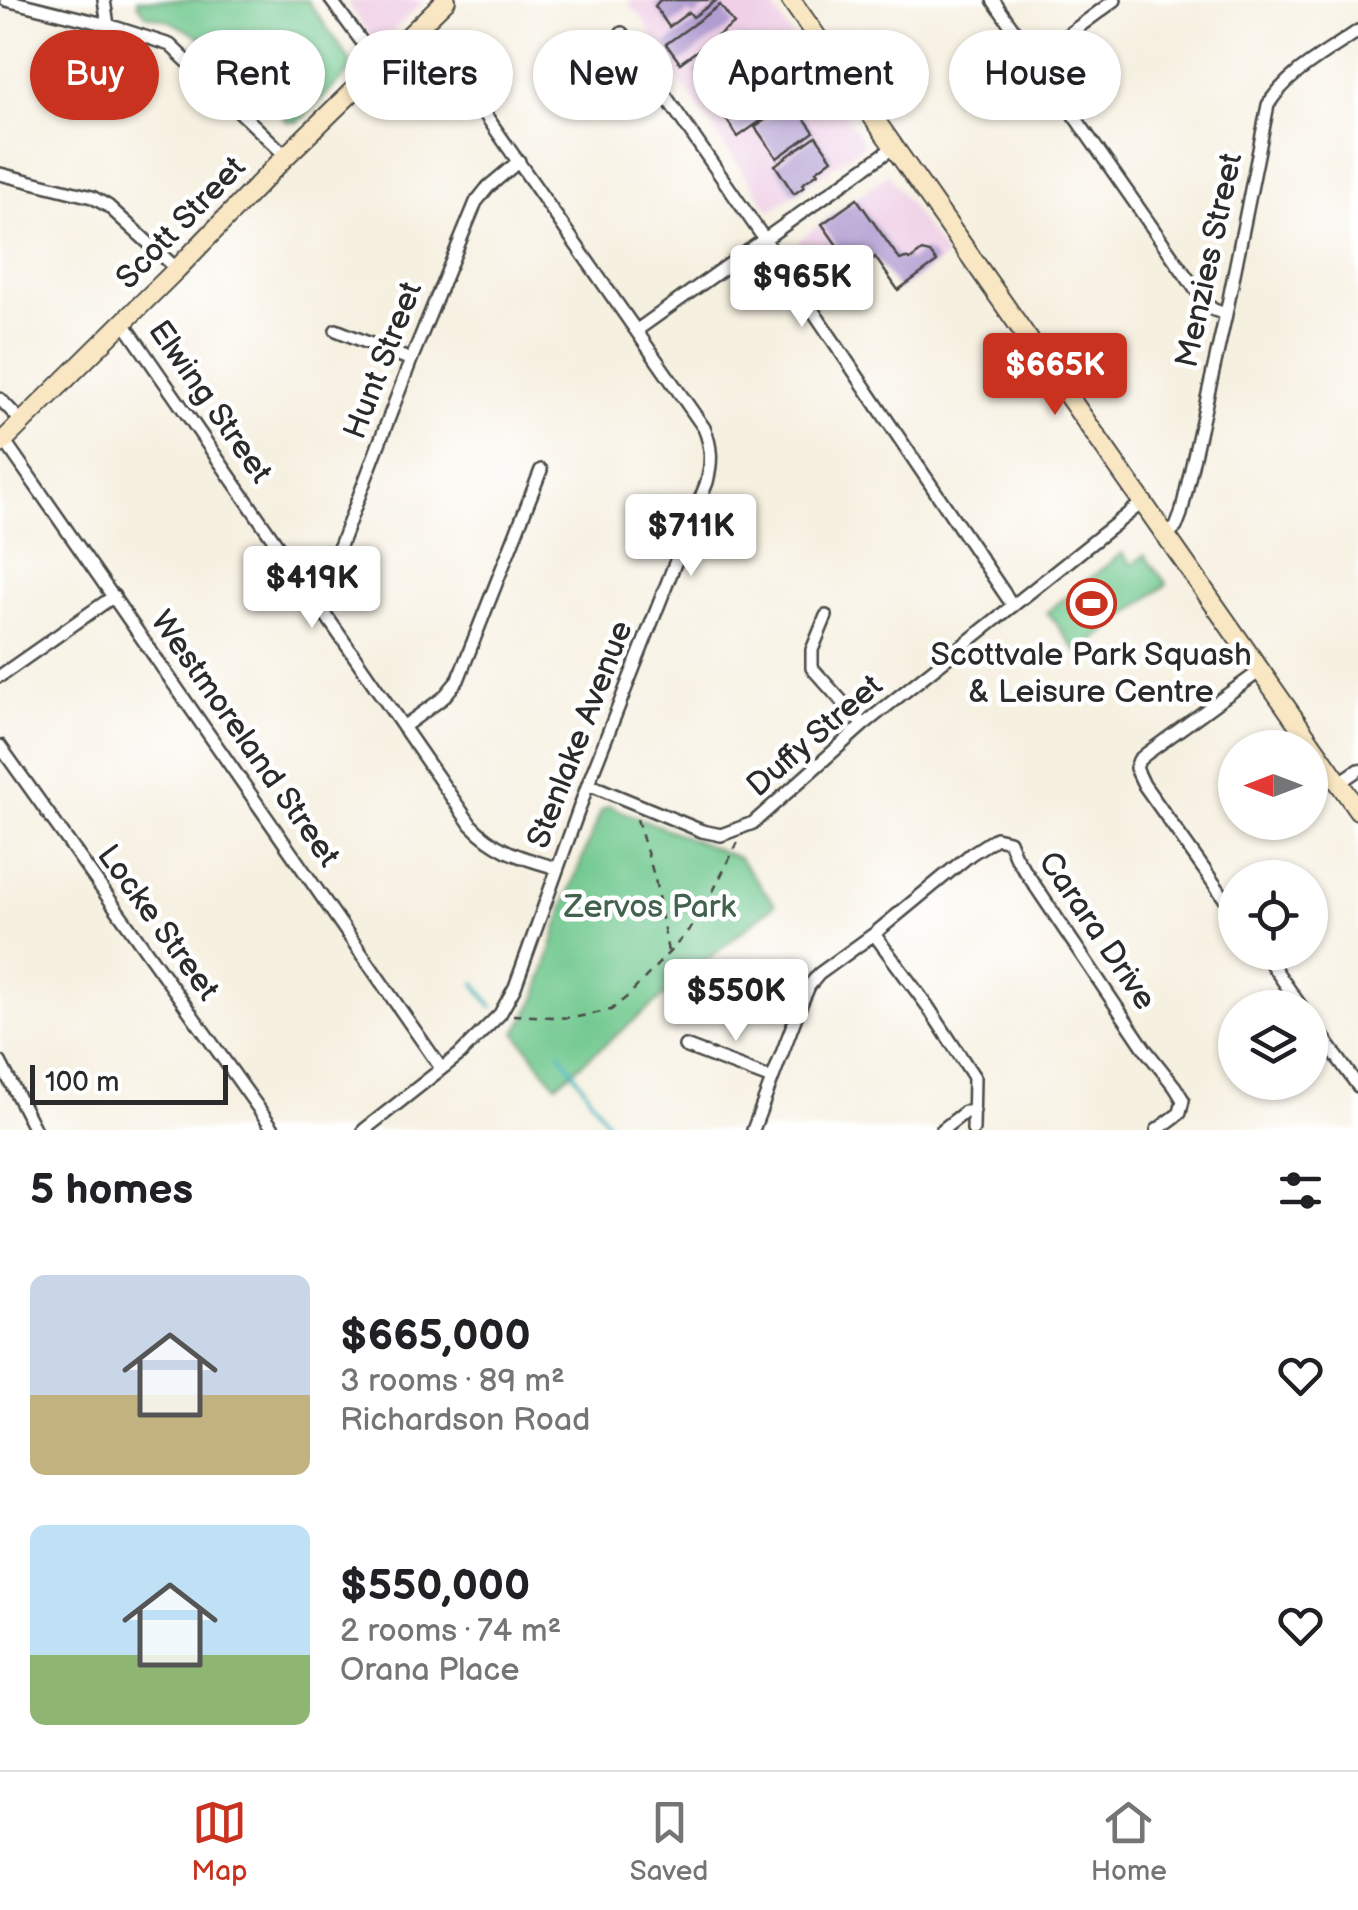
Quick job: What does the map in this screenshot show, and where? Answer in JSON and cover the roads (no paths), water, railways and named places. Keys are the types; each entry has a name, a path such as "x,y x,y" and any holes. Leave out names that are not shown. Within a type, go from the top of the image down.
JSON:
{"main road":[{"name":"Scott Street","path":"416,30 446,0"},
{"path":"791,0 1358,810"},
{"name":"Scott Street","path":"2,442 345,99"}],"street":[{"path":"6,0 108,24 170,45 286,156"},
{"path":"104,0 108,24"},
{"path":"332,0 354,30"},
{"path":"994,0 1015,30"},
{"path":"1074,30 1115,0"},
{"name":"Stenlake Avenue","path":"364,1130 459,1054 500,1014 515,987 556,868 711,466 711,444 704,428 422,24"},
{"name":"Menzies Street","path":"1166,536 1176,527 1181,514 1268,105 1289,79 1358,31"},
{"path":"673,107 1013,606"},
{"path":"1078,120 1205,303 1226,314"},
{"path":"637,330 894,147"},
{"name":"Hunt Street","path":"303,582 329,561 340,546 476,202 518,161"},
{"path":"0,174 92,197 108,206 176,270"},
{"name":"Elwing Street","path":"123,322 471,825 506,852 556,868"},
{"path":"336,330 411,360"},
{"path":"0,399 22,422"},
{"name":"Westmoreland Street","path":"2,442 114,596 440,1068"},
{"path":"404,727 443,698 458,680 542,470"},
{"name":"Duffy Street","path":"588,784 702,831 721,835 738,831 753,823 863,725 1142,502"},
{"path":"0,676 114,596"},
{"path":"826,616 812,650 812,668 863,725"},
{"path":"1218,889 1144,786 1136,768 1146,754 1260,672"},
{"name":"Locke Street","path":"0,746 274,1130"},
{"path":"1339,783 1358,770"},
{"name":"Carara Drive","path":"753,1130 810,986 819,974 996,838 1009,840 1014,856 1183,1100 1180,1113 1158,1130"},
{"path":"874,934 974,1077 972,1130"},
{"path":"1328,1044 1358,1086"},
{"path":"685,1046 772,1079"},
{"path":"2,1071 35,1130"},
{"path":"942,1130 965,1112 974,1111"}],"waterway":[{"path":"475,983 492,1007"},
{"path":"560,1052 612,1130"}],"place":[{"name":"Scottvale Park Squash & Leisure Centre","path":"1091,604"}],"park label":[{"name":"Zervos Park","path":"650,906"}]}
